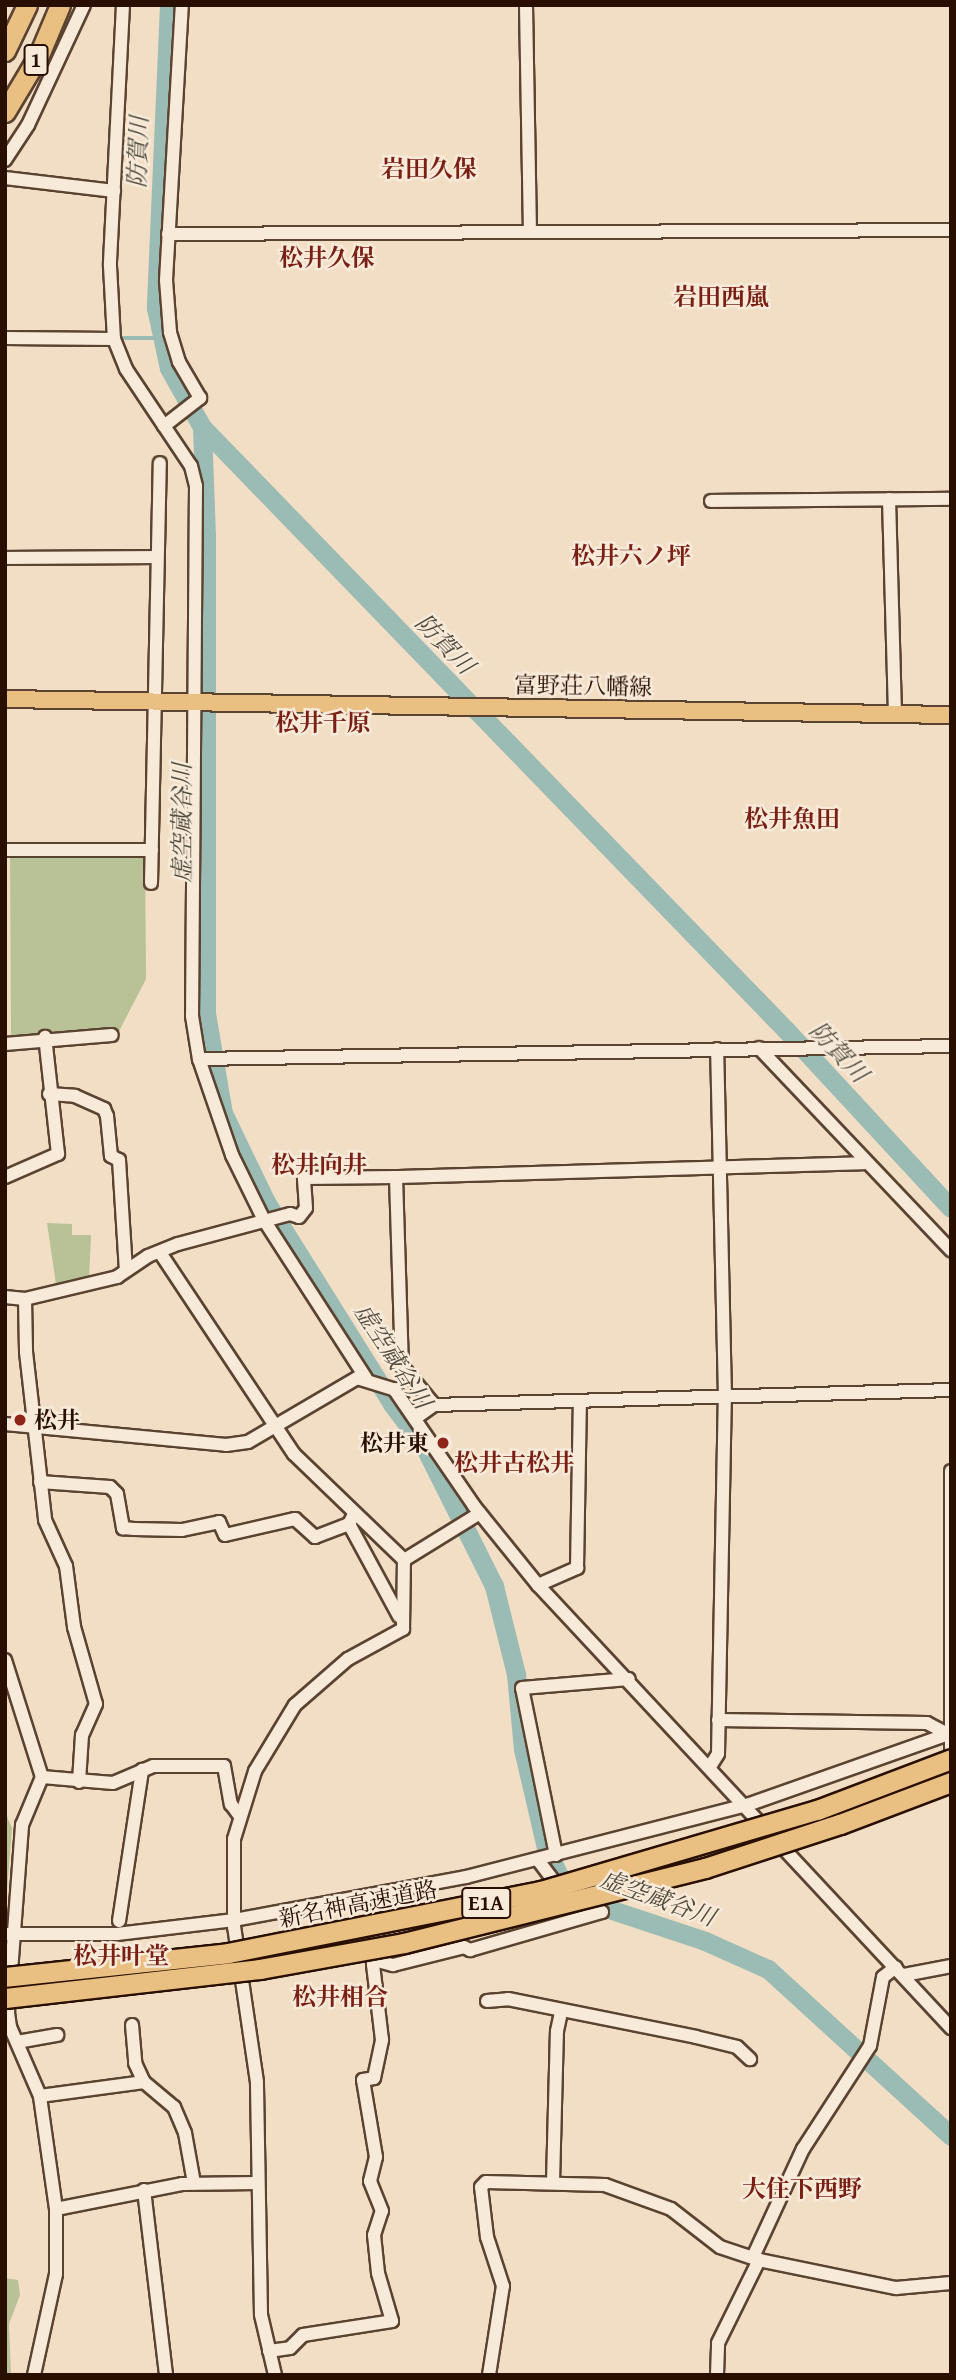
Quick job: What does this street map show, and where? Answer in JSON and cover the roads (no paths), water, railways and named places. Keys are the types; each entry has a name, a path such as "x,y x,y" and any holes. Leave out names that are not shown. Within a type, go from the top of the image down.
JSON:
{"highway":[{"name":"1","path":"5,31 17,5"},
{"path":"5,51 27,5"},
{"path":"5,94 49,5"},
{"name":"1","path":"5,112 39,55 60,5"},
{"name":"新名神高速道路","path":"5,1977 228,1953 541,1891 817,1810 951,1758"},
{"name":"新名神高速道路","path":"5,1998 260,1969 404,1943 705,1867 840,1824 951,1782"}],"main road":[{"name":"富野荘八幡線","path":"5,699 951,715"}],"street":[{"path":"5,160 27,125 84,5"},
{"path":"123,5 110,266 114,339 126,369 191,466 196,486 200,702 192,1016 199,1059 232,1155 264,1220 369,1379"},
{"path":"164,426 200,398 179,362 170,331 168,234 182,5"},
{"path":"526,5 530,232"},
{"path":"5,178 114,191"},
{"path":"168,234 951,230"},
{"path":"5,338 114,339"},
{"path":"151,883 155,557 160,463"},
{"path":"889,499 895,714"},
{"path":"711,500 951,499"},
{"path":"5,558 155,557"},
{"path":"5,850 152,850"},
{"path":"5,1044 45,1037 111,1035"},
{"path":"5,1177 58,1154 45,1037"},
{"path":"199,1059 951,1046"},
{"path":"759,1048 864,1163 951,1250"},
{"path":"711,1765 718,1754 725,1397 716,1049"},
{"path":"50,1094 75,1096 104,1109 111,1156 119,1160 126,1270"},
{"path":"5,1297 25,1299 117,1277 148,1256 161,1254 178,1244 264,1220 304,1214 304,1178 864,1163"},
{"path":"396,1177 402,1366 434,1405"},
{"path":"161,1254 276,1427 312,1474 351,1519 404,1560"},
{"path":"25,1299 34,1424 45,1520 66,1566 74,1627 94,1688 96,1704 82,1735 79,1782"},
{"path":"5,1424 34,1424 226,1445 248,1442 341,1385 369,1379 385,1384 401,1395 480,1513 538,1585 711,1765 951,2028"},
{"path":"416,1418 434,1405 580,1403 951,1390"},
{"path":"538,1585 578,1568 580,1403"},
{"path":"951,1471 951,1758"},
{"path":"40,1482 110,1487 117,1494 123,1528 182,1530 219,1522 225,1535 295,1519 315,1537 351,1519"},
{"path":"404,1560 480,1513"},
{"path":"351,1519 394,1603 403,1629"},
{"path":"403,1629 404,1560"},
{"path":"275,2375 261,2315 257,2082 234,1920 233,1866 239,1815 255,1771 296,1705 348,1659 403,1629"},
{"path":"5,1660 42,1777 22,1825 9,1933 8,2012 17,2042 40,2096 56,2209 56,2274 34,2375"},
{"path":"555,1855 522,1688 629,1679"},
{"path":"718,1720 927,1723 949,1733"},
{"path":"9,1933 117,1934 234,1920 375,1896 538,1860 747,1804 949,1733"},
{"path":"42,1777 113,1783 142,1770 224,1766 231,1804 239,1815"},
{"path":"119,1921 142,1770"},
{"path":"374,1960 393,1965 464,1947 470,1950 602,1912 568,1897 538,1860"},
{"path":"269,2351 290,2348 303,2335 392,2321 378,2273 374,2235 382,2211 370,2182 376,2157 363,2080 374,2078 383,2040 374,1960 380,1913 375,1896"},
{"path":"437,1922 444,1952"},
{"path":"717,2375 718,2343 803,2149 870,2046 883,1977 900,1971 951,1966"},
{"path":"487,2001 508,1999 561,2012 696,2037 737,2047 750,2059"},
{"path":"553,2182 557,2031 561,2012"},
{"path":"132,2025 133,2052 144,2082 174,2107 186,2133 194,2183"},
{"path":"17,2042 57,2035"},
{"path":"40,2096 144,2082"},
{"path":"489,2375 503,2286 487,2237 481,2187 486,2182 553,2182 620,2188 671,2209 720,2247 756,2259 896,2288 951,2283"},
{"path":"56,2209 144,2190 194,2183 257,2183"},
{"path":"144,2190 166,2375"}],"waterway":[{"name":"防賀川","path":"169,5 156,308 169,368 202,427 785,1029 951,1208"},
{"path":"117,338 161,338"},
{"name":"虚空蔵谷川","path":"202,427 206,536 206,1013 223,1113 266,1202 392,1404 424,1446 494,1586 516,1674 523,1749 546,1848 558,1874 570,1890 600,1906 705,1941 768,1969 951,2136"}],"place":[{"name":"松井","path":"20,1420"},
{"name":"松井東","path":"443,1443"}],"district":[{"name":"岩田久保","path":"429,169"},
{"name":"松井久保","path":"327,258"},
{"name":"岩田西嵐","path":"721,297"},
{"name":"松井六ノ坪","path":"631,556"},
{"name":"松井千原","path":"323,723"},
{"name":"松井魚田","path":"792,819"},
{"name":"松井向井","path":"319,1165"},
{"name":"松井古松井","path":"514,1463"},
{"name":"松井叶堂","path":"121,1956"},
{"name":"松井相合","path":"340,1997"},
{"name":"大住下西野","path":"802,2189"}]}
